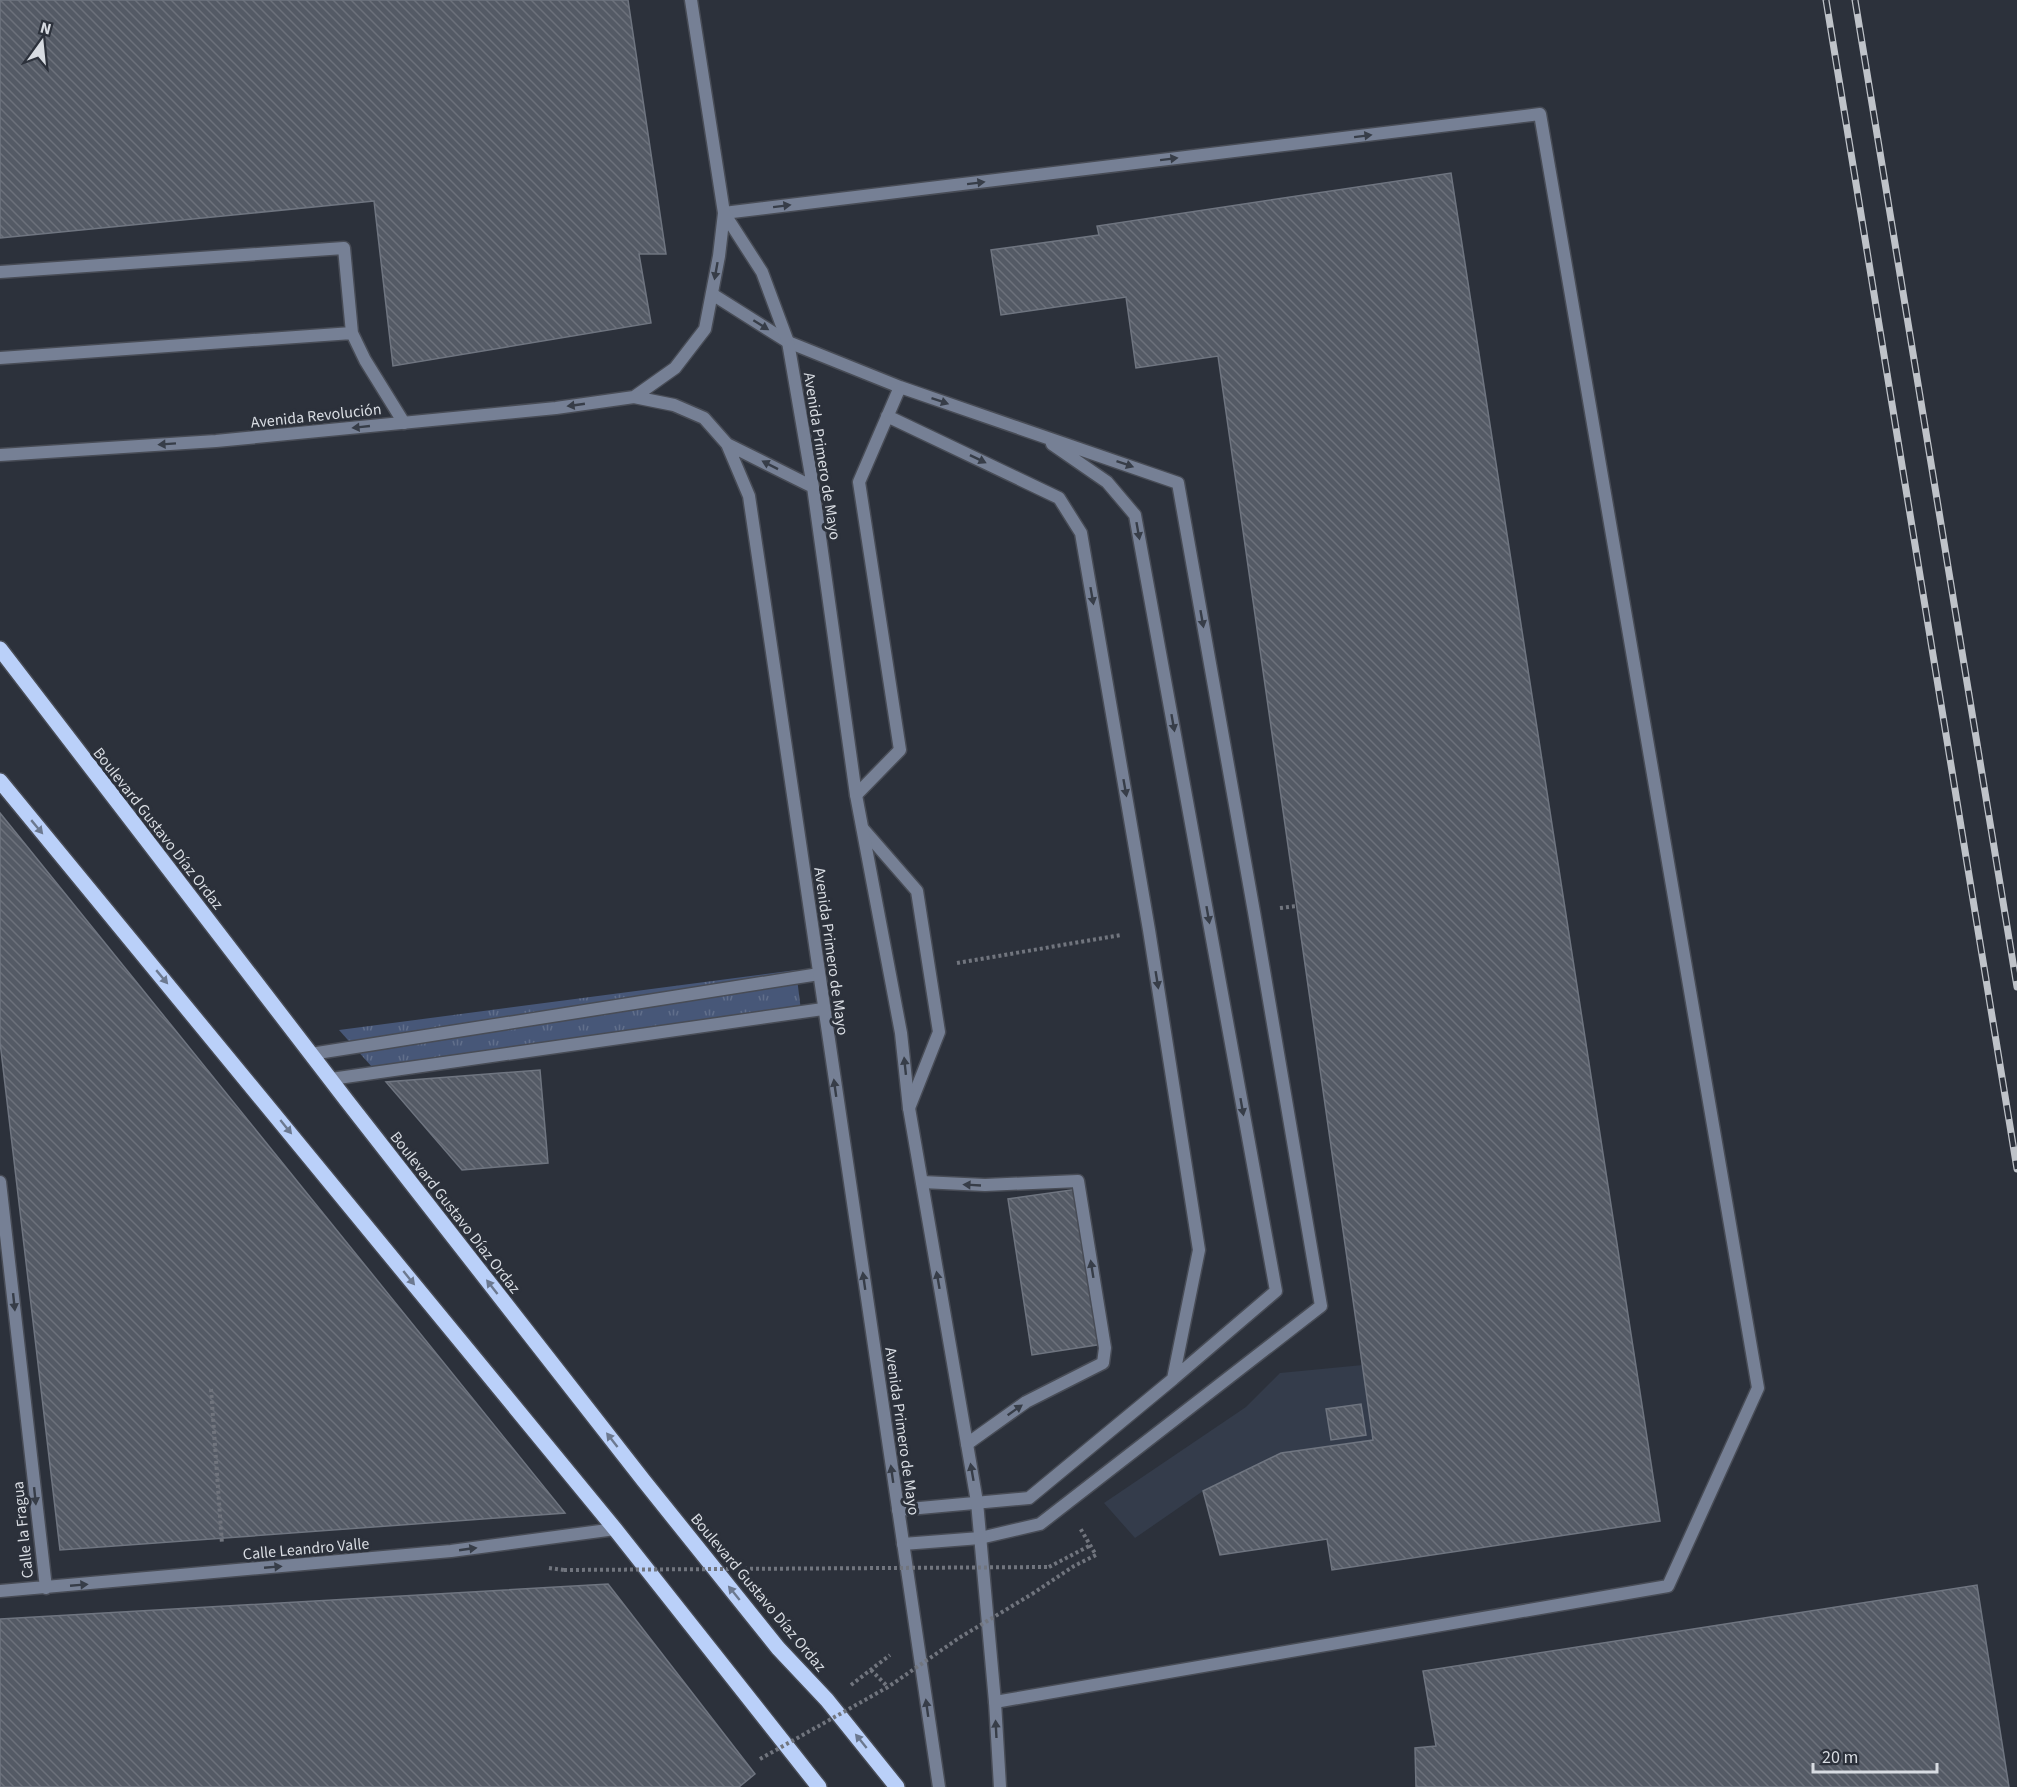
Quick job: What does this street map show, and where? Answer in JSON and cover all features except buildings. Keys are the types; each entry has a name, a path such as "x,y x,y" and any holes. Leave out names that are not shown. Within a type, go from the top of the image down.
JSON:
{"main road":[{"name":"Boulevard Gustavo Díaz Ordaz","path":"0,650 644,1481 778,1648 827,1700 897,1787"},
{"path":"0,782 615,1529 819,1787"}],"street":[{"name":"Avenida Primero de Mayo","path":"634,397 675,368 705,329 724,213 691,0"},
{"path":"724,213 1540,114 1758,1388 1668,1586 995,1702"},
{"name":"Avenida Primero de Mayo","path":"724,213 762,272 788,342 813,487 856,795 901,1033 909,1108 977,1502 995,1702 1000,1787"},
{"path":"0,272 344,248 352,333 365,360 404,423"},
{"path":"712,294 788,342 900,387 1178,483 1321,1306 1040,1524 980,1538 903,1544"},
{"path":"0,358 352,333"},
{"path":"856,795 900,750 859,482 900,387"},
{"name":"Avenida Primero de Mayo","path":"634,397 674,405 704,418 727,444 749,496 939,1787"},
{"name":"Avenida Revolución","path":"0,455 216,441 556,408 634,397"},
{"path":"887,416 1059,498 1081,533 1149,930 1199,1250 1173,1379"},
{"path":"898,1510 1029,1498 1276,1291 1135,515 1107,482 1039,435"},
{"path":"727,444 813,487"},
{"path":"863,829 917,891 930,968 939,1032 909,1108"},
{"path":"311,1054 819,974"},
{"path":"331,1079 824,1008"},
{"path":"922,1182 985,1185 1078,1181 1105,1348 1103,1363 1026,1402 967,1444"},
{"name":"Calle la Fragua","path":"0,1182 45,1588"},
{"name":"Calle Leandro Valle","path":"0,1591 451,1551 615,1529"}],"path":[{"path":"1254,912 1297,906"},
{"path":"930,968 1149,930"},
{"path":"211,1389 223,1572"},
{"path":"564,1570 1049,1567 1091,1545"},
{"path":"760,1759 888,1687 960,1638 1074,1566 1096,1555"},
{"path":"851,1685 897,1651"},
{"path":"870,1670 888,1687"}],"shaded area":[{"path":"1363,1365 1373,1440 1281,1453 1203,1491 1135,1538 1104,1503 1246,1407 1280,1373"}],"green space":[{"path":"796,970 802,1019 380,1076 339,1030"}],"railway":[{"path":"1826,0 2017,1169"},
{"path":"1855,0 2017,987"}]}
